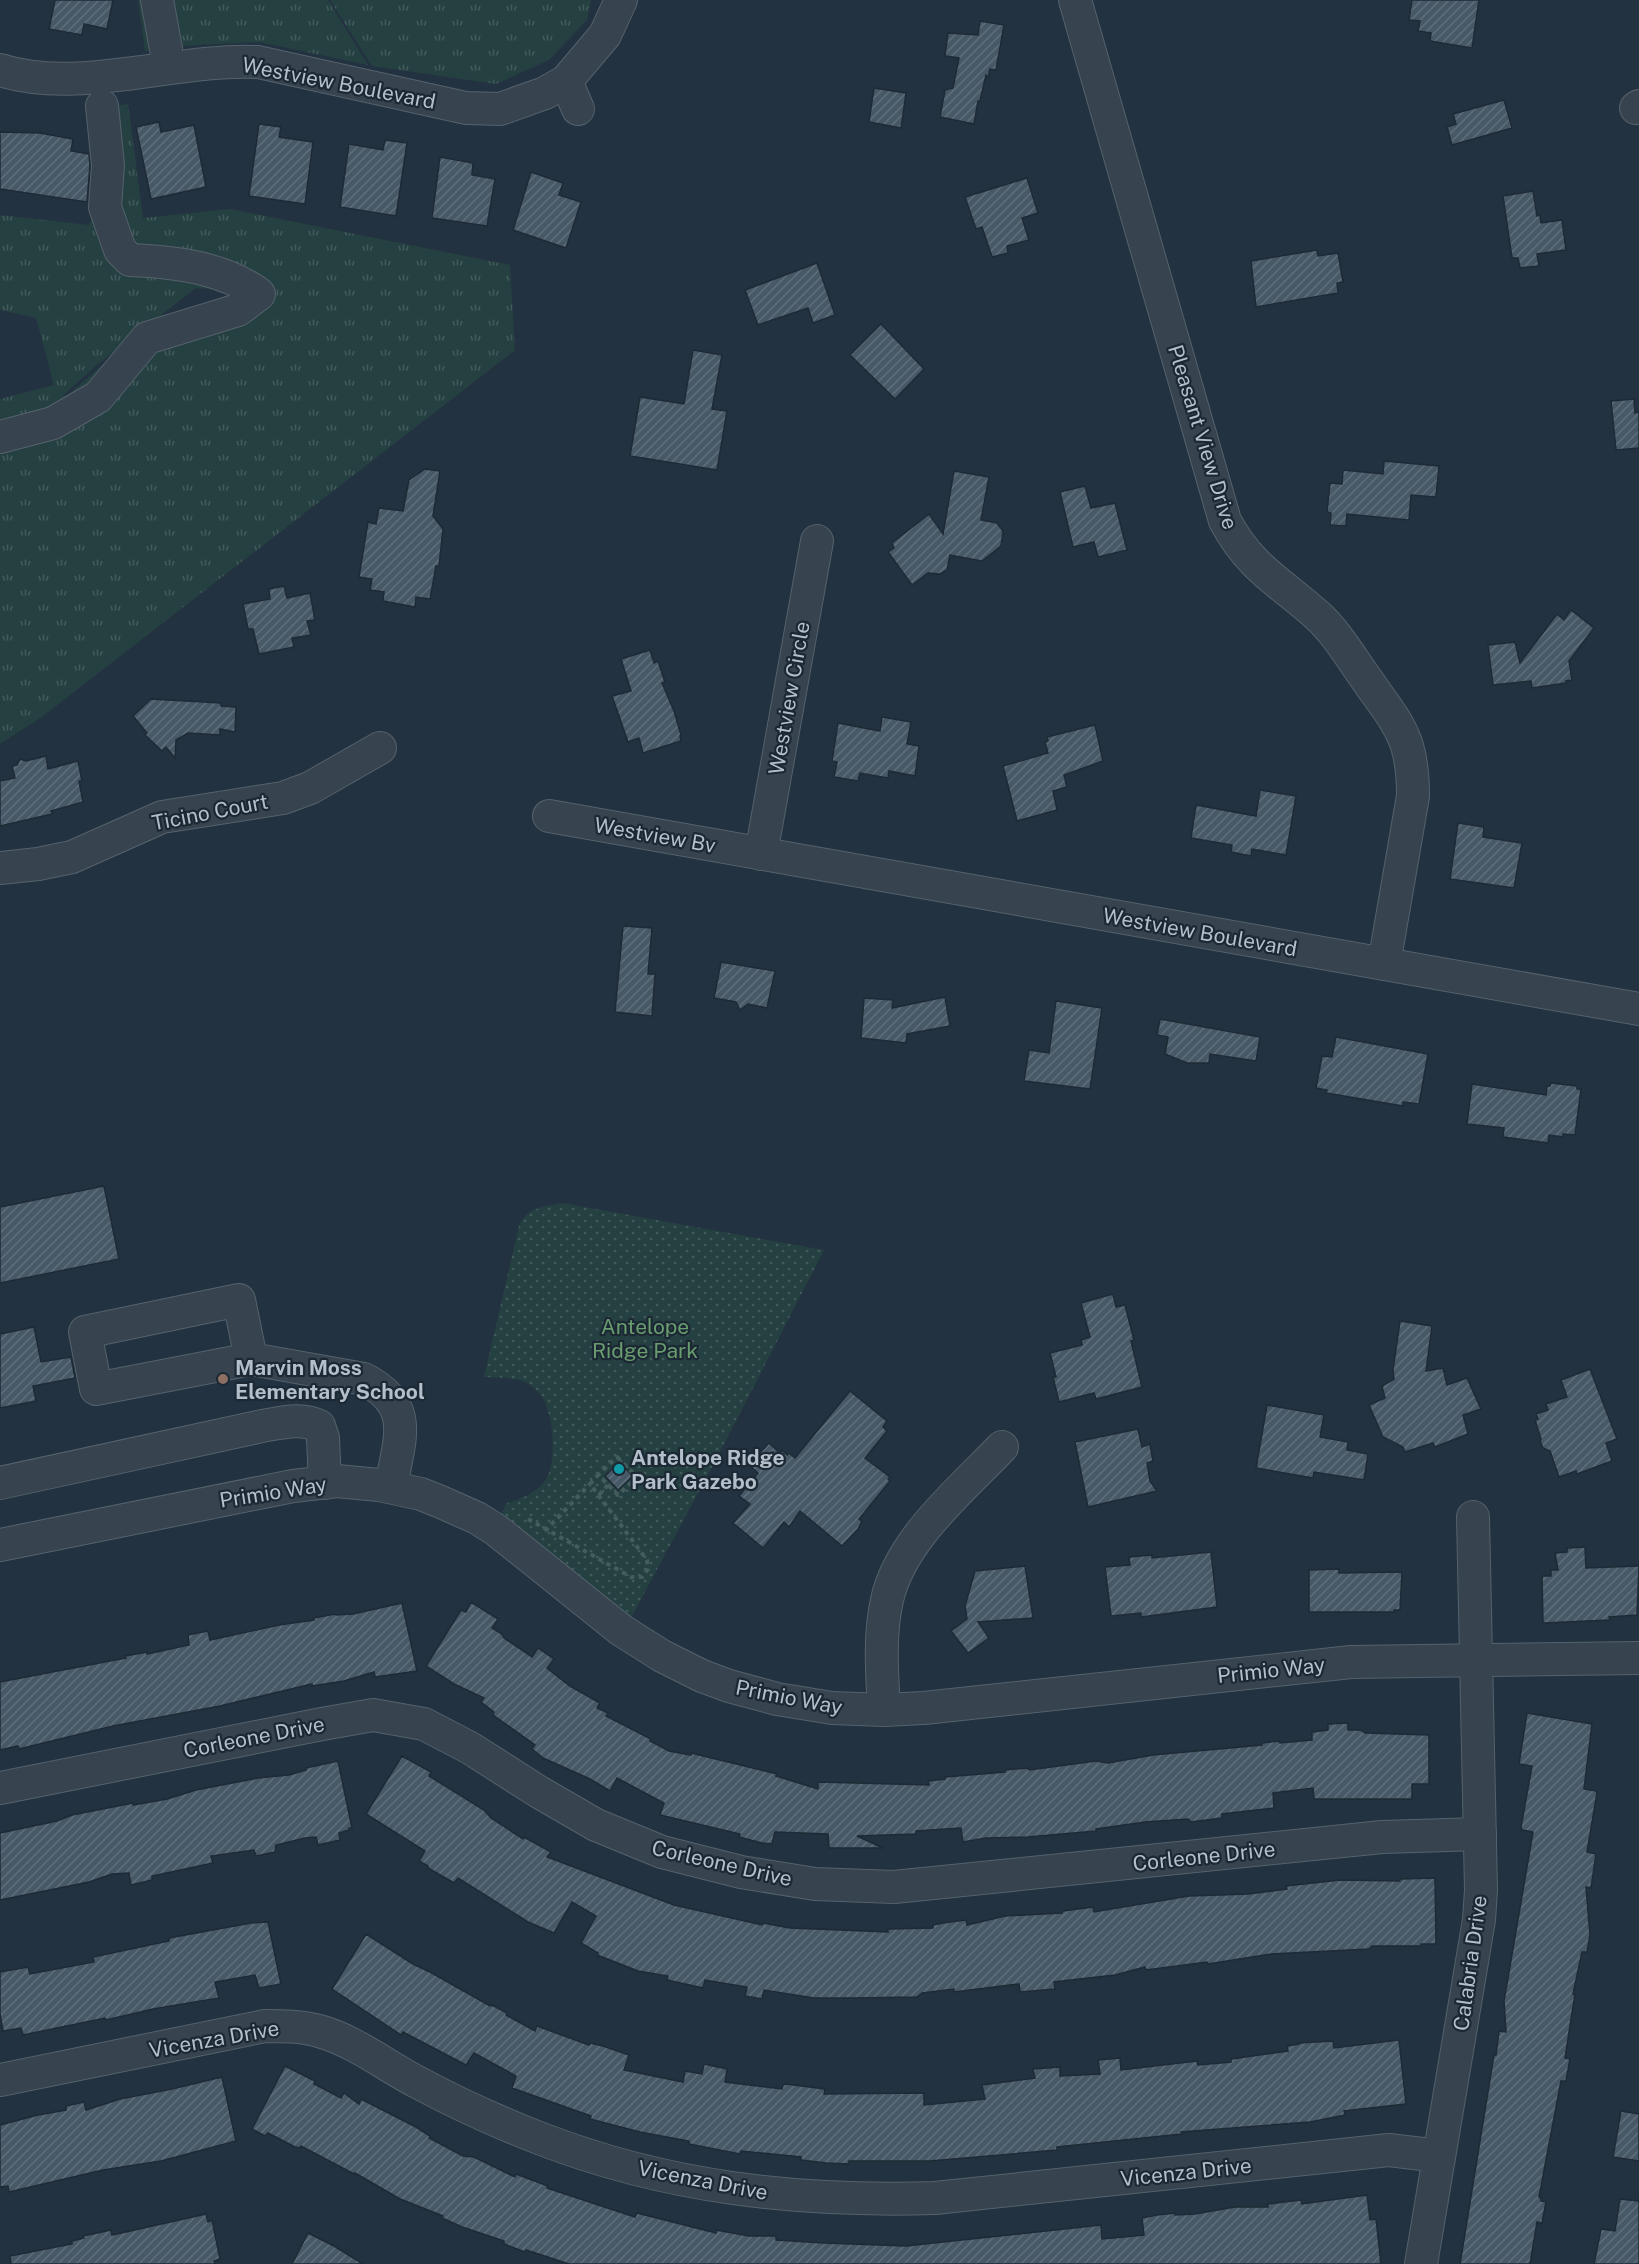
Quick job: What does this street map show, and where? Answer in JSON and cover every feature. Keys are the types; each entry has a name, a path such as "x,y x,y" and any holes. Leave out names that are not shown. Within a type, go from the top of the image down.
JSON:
{"street":[{"path":"157,0 166,49"},
{"path":"579,109 566,81 605,35 621,0"},
{"name":"Pleasant View Drive","path":"1075,0 1225,521 1237,543 1251,561 1318,616 1337,638 1397,723 1407,745 1412,771 1413,796 1384,964"},
{"name":"Westview Boulevard","path":"0,70 35,78 70,79 227,61 258,62 466,108 500,109 546,93 566,81"},
{"path":"0,437 52,423 98,397 147,338 238,310 259,294 242,282 207,270 172,262 130,260 120,250 105,207 108,165 102,106"},
{"name":"Westview Circle","path":"761,854 817,541"},
{"name":"Ticino Court","path":"0,868 72,857 162,817 283,798 310,788 380,748"},
{"name":"Westview Bv","path":"549,816 761,854"},
{"name":"Westview Boulevard","path":"761,854 1639,1009"},
{"path":"251,1359 239,1300 85,1332 96,1389 251,1359 364,1379 386,1393 394,1402 401,1423 391,1487"},
{"path":"0,1483 251,1428 295,1421 314,1423 319,1426 323,1438 325,1483"},
{"path":"884,1710 882,1668 884,1620 889,1589 902,1559 917,1537 1002,1447"},
{"name":"Primio Way","path":"0,1545 293,1486 356,1482 391,1487 421,1494 462,1511 503,1535 628,1634 662,1656 702,1676 729,1686 777,1699 832,1708 884,1710 924,1708 1351,1662 1639,1658"},
{"name":"Calabria Drive","path":"1421,2264 1479,1920 1481,1890 1473,1517"},
{"name":"Corleone Drive","path":"0,1788 322,1724 373,1716 424,1724 470,1748 596,1825 662,1852 741,1872 815,1884 894,1887 1382,1838 1480,1834"},
{"name":"Vicenza Drive","path":"0,2080 265,2026 293,2026 318,2030 345,2040 418,2083 478,2113 540,2139 669,2177 735,2189 801,2197 868,2200 936,2198 1389,2150 1439,2156"}],"path":[{"path":"528,1555 546,1530 598,1475 617,1457 637,1477 618,1495 598,1475"},
{"path":"503,1535 519,1514 631,1577 642,1577 648,1569 647,1560 590,1484"},
{"path":"599,1496 608,1485"}],"green space":[{"path":"138,0 328,0 368,65 259,42 195,45 145,51"},
{"path":"330,0 591,0 587,20 549,60 496,84 372,66"},
{"path":"128,104 143,218 230,209 510,265 515,350 43,716 0,744 0,399 54,385 36,318 0,310 0,215 89,225 97,205 93,109","holes":["196,288 269,294 227,296 115,354 69,394 61,397 98,364"]},
{"name":"Antelope Ridge Park","path":"562,1203 824,1250 631,1618 499,1517 507,1503 533,1492 546,1479 552,1462 552,1430 545,1402 534,1388 516,1379 484,1377 519,1226 531,1211"}],"building":[{"path":"55,0 113,0 107,29 84,24 82,35 49,29"},
{"path":"1412,0 1479,0 1472,48 1430,41 1431,33 1418,31 1420,21 1409,20"},
{"path":"980,21 1004,25 996,70 990,69 988,77 986,75 974,124 940,117 945,90 953,88 959,58 945,56 948,33 978,35"},
{"path":"874,88 906,93 901,128 869,122"},
{"path":"1504,100 1512,128 1452,145 1447,127 1456,124 1453,114"},
{"path":"159,122 161,132 194,125 206,187 151,199 136,127"},
{"path":"259,124 281,127 279,137 313,142 305,204 249,196"},
{"path":"0,132 40,133 73,139 71,151 89,154 87,202 0,189"},
{"path":"385,140 407,143 396,216 340,207 349,144 383,150"},
{"path":"440,157 473,163 472,175 495,179 487,226 432,218"},
{"path":"531,172 563,183 559,195 581,202 566,248 513,230"},
{"path":"1027,178 1038,213 1022,218 1029,240 1007,246 1008,253 992,257 982,227 976,229 965,197"},
{"path":"1533,191 1537,216 1540,215 1541,223 1562,220 1566,250 1537,254 1539,266 1520,268 1518,258 1512,258 1503,196"},
{"path":"1317,250 1318,256 1338,253 1343,282 1337,283 1338,293 1256,307 1251,261"},
{"path":"817,263 835,315 813,323 808,308 758,325 745,290"},
{"path":"881,324 924,369 895,399 850,355"},
{"path":"693,350 722,355 712,409 727,411 717,470 630,456 640,397 684,404"},
{"path":"1634,399 1635,413 1639,412 1639,448 1616,450 1611,401"},
{"path":"1384,461 1439,466 1436,497 1411,495 1409,520 1347,514 1346,526 1330,525 1331,513 1327,512 1330,483 1342,484 1343,470 1383,474"},
{"path":"425,469 440,471 433,516 443,529 439,566 436,566 430,599 416,597 415,607 383,601 384,592 370,590 372,579 359,577 368,522 376,524 379,508 403,511 409,480"},
{"path":"954,471 989,477 981,520 997,523 1003,531 1001,546 982,561 950,555 947,570 940,574 928,573 912,585 888,552 894,548 892,543 929,514 943,534"},
{"path":"1085,486 1091,508 1115,503 1127,550 1098,557 1094,542 1073,547 1060,492"},
{"path":"284,586 287,598 310,593 315,620 307,621 311,635 292,638 294,647 259,654 253,629 248,629 243,604 270,599 269,589"},
{"path":"1571,610 1594,628 1569,661 1572,680 1532,688 1531,681 1493,685 1488,645 1515,642 1520,663 1557,614 1564,620"},
{"path":"650,650 654,663 658,661 665,682 662,683 674,711 681,741 643,753 639,738 628,742 612,696 631,691 621,659"},
{"path":"151,699 221,703 221,706 236,707 235,732 220,729 220,735 188,733 176,740 175,758 166,747 162,751 145,735 147,733 133,716"},
{"path":"882,717 911,722 907,744 919,746 915,776 889,771 888,778 860,773 858,781 834,777 837,762 832,761 838,723 880,731"},
{"path":"1095,725 1103,761 1064,775 1067,787 1053,791 1057,810 1017,821 1003,766 1048,753 1045,742 1048,741 1047,737"},
{"path":"46,756 48,769 78,761 83,802 51,811 52,814 0,826 0,781 15,778 12,766 17,765 20,759 26,761"},
{"path":"1260,790 1296,796 1286,855 1252,849 1251,856 1231,852 1232,845 1191,838 1196,805 1256,816"},
{"path":"1458,823 1484,827 1483,837 1522,843 1514,888 1450,879"},
{"path":"623,926 652,928 648,974 655,974 652,1016 615,1012"},
{"path":"721,962 775,971 767,1008 748,1004 740,1010 736,1002 714,998"},
{"path":"945,997 950,1026 907,1034 906,1043 861,1038 864,998 893,1000 892,1008"},
{"path":"1056,1001 1102,1008 1090,1089 1024,1081 1029,1050 1049,1053"},
{"path":"1160,1019 1260,1037 1256,1061 1210,1054 1209,1063 1187,1063 1165,1054 1168,1037 1157,1035"},
{"path":"1336,1037 1428,1054 1419,1104 1403,1102 1403,1106 1326,1093 1327,1090 1316,1088 1322,1056 1332,1057"},
{"path":"1551,1083 1577,1086 1577,1089 1581,1089 1575,1135 1563,1134 1563,1137 1549,1135 1548,1143 1503,1137 1504,1128 1467,1124 1472,1084 1546,1095 1547,1086"},
{"path":"104,1186 119,1259 0,1283 0,1207"},
{"path":"1113,1294 1116,1307 1125,1305 1142,1387 1096,1399 1094,1393 1059,1402 1050,1353 1082,1345 1081,1340 1090,1337 1081,1303"},
{"path":"1400,1321 1432,1326 1426,1371 1443,1368 1447,1385 1467,1378 1481,1409 1463,1415 1468,1434 1435,1447 1433,1443 1405,1452 1403,1447 1383,1437 1369,1405 1385,1398 1382,1386 1394,1379 1393,1370"},
{"path":"34,1327 41,1362 71,1357 75,1378 33,1386 36,1401 0,1408 0,1334"},
{"path":"1590,1369 1617,1439 1606,1443 1612,1461 1577,1474 1576,1471 1559,1477 1550,1451 1543,1448 1540,1441 1535,1420 1538,1419 1536,1414 1548,1410 1546,1404 1567,1397 1561,1380"},
{"path":"850,1391 887,1421 883,1427 887,1431 865,1458 890,1477 888,1479 890,1481 859,1519 862,1521 858,1529 842,1546 800,1511 789,1527 784,1522 763,1548 733,1523 750,1504 739,1496 758,1473 749,1465 769,1443 780,1453 782,1450 795,1458"},
{"path":"1267,1405 1324,1415 1320,1437 1348,1442 1347,1450 1368,1454 1364,1480 1314,1472 1313,1478 1256,1468"},
{"path":"1138,1429 1142,1447 1150,1444 1153,1461 1147,1463 1150,1481 1157,1491 1088,1507 1075,1442"},
{"name":"Antelope Ridge Park Gazebo","path":"619,1462 633,1476 618,1490 605,1476"},
{"path":"1585,1547 1586,1568 1639,1566 1637,1615 1609,1617 1610,1620 1543,1623 1542,1576 1551,1576 1551,1570 1558,1570 1555,1553 1567,1552 1567,1548"},
{"path":"1211,1552 1217,1607 1141,1617 1141,1613 1111,1616 1105,1567 1130,1565 1129,1557 1152,1555 1152,1558"},
{"path":"1025,1566 1033,1618 978,1622 989,1638 968,1653 951,1631 967,1619 965,1606 975,1571"},
{"path":"1339,1569 1339,1573 1402,1572 1400,1610 1394,1610 1394,1612 1309,1612 1309,1570"},
{"path":"471,1602 498,1619 492,1628 504,1638 532,1657 538,1648 554,1659 547,1668 570,1686 600,1703 597,1708 608,1713 606,1716 651,1739 650,1741 669,1751 691,1755 691,1753 777,1774 776,1776 818,1789 818,1782 929,1785 928,1781 945,1779 945,1777 1028,1768 1029,1770 1096,1761 1108,1763 1153,1755 1262,1745 1262,1743 1279,1741 1280,1743 1312,1740 1312,1732 1328,1730 1328,1724 1348,1723 1348,1730 1361,1730 1365,1733 1429,1735 1429,1784 1412,1784 1412,1799 1314,1799 1313,1788 1273,1793 1274,1808 1222,1814 1222,1818 1191,1822 1188,1819 1145,1822 1096,1829 1096,1831 986,1838 963,1842 961,1828 916,1831 916,1834 857,1836 883,1848 829,1848 828,1834 775,1832 772,1844 762,1843 739,1837 740,1834 660,1815 664,1803 617,1778 610,1791 590,1779 543,1758 532,1749 535,1745 493,1715 494,1712 481,1702 484,1698 454,1684 426,1666 461,1610 466,1612"},
{"path":"402,1603 417,1671 375,1677 374,1672 344,1681 312,1686 312,1684 220,1706 113,1726 19,1749 18,1746 0,1750 0,1682 189,1645 188,1635 208,1631 210,1640 314,1620 314,1618 335,1614 353,1614"},
{"path":"1527,1713 1592,1724 1584,1789 1597,1793 1587,1852 1596,1854 1591,1888 1586,1887 1590,1935 1587,1952 1582,1952 1573,1994 1575,1994 1565,2058 1570,2059 1566,2081 1561,2081 1539,2197 1541,2201 1546,2202 1542,2223 1537,2222 1530,2264 1460,2264 1494,2055 1496,2055 1499,2031 1506,2032 1504,2001 1533,1832 1522,1830 1521,1827 1532,1766 1519,1764"},
{"path":"402,1756 431,1772 429,1776 484,1810 491,1818 523,1839 524,1837 551,1852 547,1857 674,1905 762,1925 763,1923 790,1928 888,1932 888,1929 933,1928 933,1925 966,1920 967,1925 1005,1916 1062,1913 1093,1907 1094,1912 1189,1896 1248,1894 1287,1889 1286,1886 1340,1880 1400,1881 1400,1879 1435,1878 1436,1944 1372,1946 1369,1949 1271,1954 1208,1964 1207,1962 1146,1970 1145,1967 1115,1975 1054,1982 1055,1989 1020,1992 1019,1984 954,1992 954,1989 922,1993 917,1997 814,1998 764,1990 762,1999 745,1996 747,1987 705,1980 703,1988 667,1980 668,1976 638,1971 597,1955 598,1953 581,1943 596,1916 572,1902 554,1933 528,1922 458,1878 454,1883 428,1868 419,1861 425,1851 366,1814"},
{"path":"338,1761 352,1828 339,1833 340,1840 318,1845 316,1837 305,1838 276,1845 275,1852 256,1856 254,1850 211,1856 213,1863 152,1876 152,1880 131,1885 129,1873 112,1874 89,1882 0,1900 0,1833 57,1821 72,1815 167,1799 196,1790 258,1778 289,1775 306,1770 306,1768"},
{"path":"268,1922 281,1984 259,1988 255,1975 215,1982 219,1998 23,2035 21,2028 3,2031 0,2014 0,1972 28,1967 30,1974 94,1962 93,1957 169,1941 169,1938"},
{"path":"366,1934 413,1964 507,2013 506,2015 535,2031 537,2026 589,2045 590,2043 603,2046 629,2055 624,2070 683,2082 685,2071 702,2074 704,2064 727,2069 725,2082 782,2089 786,2084 825,2089 824,2094 924,2093 924,2105 985,2099 982,2085 1035,2078 1033,2069 1060,2067 1060,2076 1100,2074 1098,2060 1120,2058 1121,2070 1197,2061 1198,2065 1231,2062 1231,2059 1288,2051 1287,2046 1299,2043 1333,2041 1334,2048 1399,2040 1406,2104 1344,2111 1345,2115 1310,2122 1181,2132 1182,2134 1057,2147 1057,2150 930,2161 849,2161 849,2164 741,2151 740,2154 689,2144 689,2141 640,2132 590,2119 591,2116 512,2088 516,2076 474,2053 466,2065 403,2032 401,2035 332,1989"},
{"path":"285,2066 315,2081 314,2084 341,2098 344,2093 359,2104 361,2099 416,2127 430,2136 429,2138 463,2156 474,2157 515,2177 516,2174 548,2186 547,2188 635,2217 637,2213 716,2233 716,2230 749,2236 776,2236 776,2240 906,2246 1101,2225 1102,2239 1144,2235 1142,2218 1157,2215 1195,2214 1235,2207 1268,2207 1268,2204 1301,2200 1302,2204 1367,2195 1370,2220 1376,2219 1381,2264 569,2264 526,2250 525,2252 504,2244 504,2241 462,2227 442,2218 443,2216 400,2199 301,2146 300,2148 295,2147 268,2133 265,2136 252,2129"},
{"path":"222,2077 236,2141 161,2161 103,2170 9,2192 8,2186 0,2187 0,2125 66,2110 66,2106 84,2102 86,2110 120,2099"},
{"path":"1621,2111 1639,2114 1639,2161 1613,2157"},
{"path":"1620,2199 1639,2201 1639,2264 1594,2264 1601,2229 1615,2231"},
{"path":"206,2214 208,2222 212,2220 220,2259 214,2261 215,2264 11,2264 10,2256 72,2244 72,2241 84,2238 83,2236 111,2230 112,2235"},
{"path":"308,2233 334,2246 363,2264 292,2264"}],"place":[{"name":"Marvin Moss Elementary School","path":"223,1379"},
{"name":"Antelope Ridge Park Gazebo","path":"619,1469"}]}
